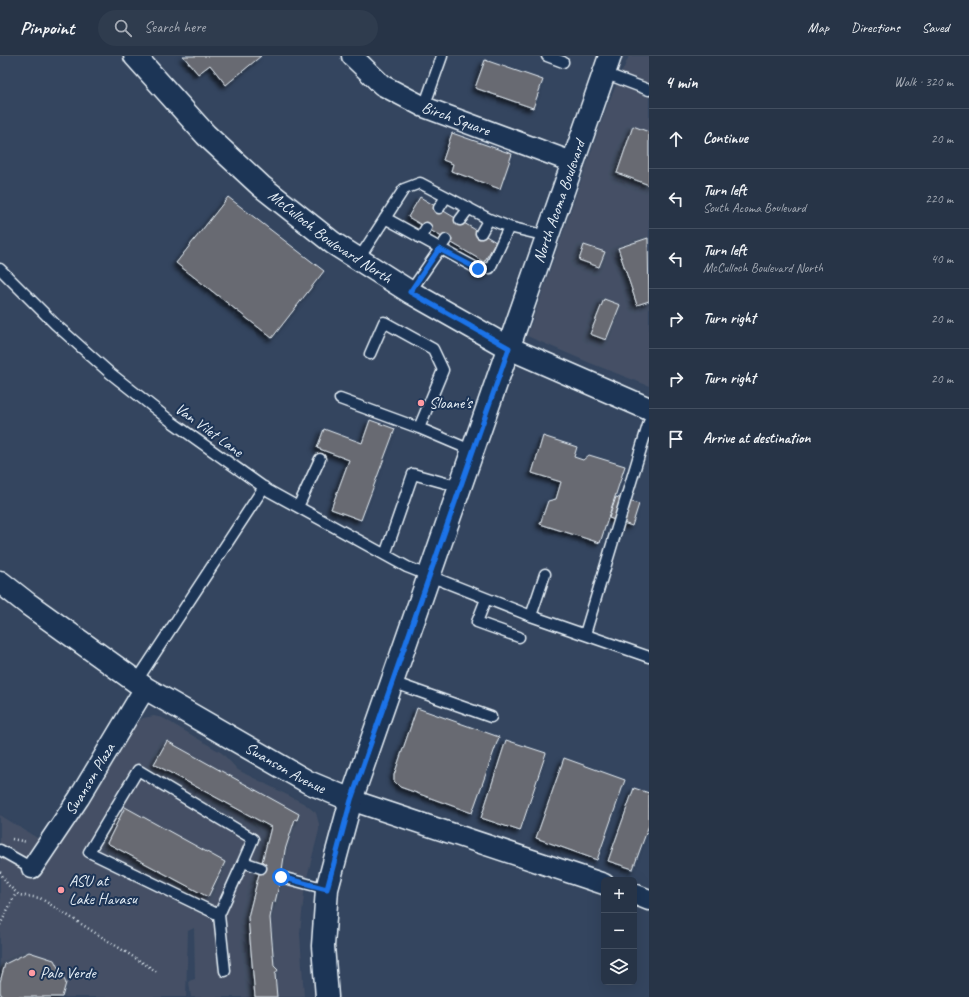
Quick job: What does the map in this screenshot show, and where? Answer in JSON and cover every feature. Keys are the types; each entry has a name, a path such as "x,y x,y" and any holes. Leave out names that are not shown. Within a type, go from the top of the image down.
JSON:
{"main road":[{"name":"McCulloch Boulevard North","path":"135,56 206,135 261,186 333,243 410,292 509,348 649,409"},
{"name":"North Acoma Boulevard","path":"327,997 322,946 327,889 351,800 607,65"},
{"name":"Swanson Avenue","path":"0,582 140,685 308,782 351,800"}],"street":[{"name":"Birch Square","path":"352,56 382,85 424,107 572,162"},
{"name":"Swanson Plaza","path":"32,868 79,798 140,685"},
{"name":"Swanson Avenue","path":"351,800 601,883"},
{"path":"637,895 649,900"}],"lane":[{"path":"424,107 442,56"},
{"path":"547,56 563,62"},
{"path":"607,65 649,90"},
{"path":"358,260 404,189 420,183 490,219 509,226 547,236"},
{"path":"439,208 446,197"},
{"path":"460,220 469,208"},
{"path":"385,218 439,249 478,269 490,268 509,226"},
{"path":"481,232 490,219"},
{"path":"420,238 426,228"},
{"path":"410,292 446,240"},
{"path":"462,261 467,252"},
{"name":"Van Vilet Lane","path":"0,270 55,324 110,373 172,422 264,487 407,567 531,616 649,657"},
{"path":"370,354 384,322 433,349 443,370 418,428"},
{"path":"340,400 418,428 473,451"},
{"path":"585,634 649,422"},
{"path":"298,507 320,459"},
{"path":"385,555 413,474 460,487"},
{"path":"140,685 264,487"},
{"path":"531,616 545,574"},
{"path":"486,599 477,622 519,637"},
{"path":"392,682 491,717"},
{"path":"219,915 89,852 138,770 253,839 219,915 225,971"},
{"path":"0,850 32,868"},
{"path":"243,862 260,868"},
{"path":"281,877 327,889"}],"path":[{"path":"6,838 23,842 32,840"},
{"path":"0,872 8,885 16,893 26,898 40,898 159,973"},
{"path":"0,925 16,893"}],"shaded area":[{"path":"629,56 649,56 649,386 527,336 607,106"},
{"path":"154,716 163,718 222,753 238,770 305,804 316,813 319,830 305,885 300,933 304,997 191,997 189,981 195,979 194,928 188,931 186,997 0,997 0,815 55,849 135,724 143,718"}],"building":[{"path":"183,56 261,56 226,85 210,65 198,74"},
{"path":"485,60 543,80 533,108 475,88"},
{"path":"633,126 649,132 649,185 617,173"},
{"path":"452,133 512,154 500,189 451,171 453,164 443,160"},
{"path":"228,197 324,271 272,338 176,263"},
{"path":"420,197 496,242 484,262 408,217"},
{"path":"648,238 649,301 637,305 618,248"},
{"path":"584,245 605,252 599,267 579,260"},
{"path":"604,299 620,305 606,340 590,334"},
{"path":"370,420 395,429 361,520 331,509 349,460 317,448 324,429 362,443"},
{"path":"543,436 577,447 574,457 583,460 589,455 625,466 600,543 540,524 548,501 556,499 561,482 532,473"},
{"path":"616,497 639,504 632,526 609,518"},
{"path":"417,708 499,737 472,813 400,787 394,781 394,775"},
{"path":"506,740 546,753 520,831 481,818"},
{"path":"167,741 299,814 297,820 295,819 285,850 281,877 275,902 273,901 270,918 274,966 278,970 275,974 277,997 255,997 248,917 271,827 154,764"},
{"path":"564,758 625,780 597,860 536,838"},
{"path":"634,788 649,793 649,825 633,869 608,861"},
{"path":"125,807 225,862 208,897 107,843"},
{"name":"Palo Verde","path":"29,952 54,960 66,983 62,997 2,997 0,992 0,982 5,964"}],"place":[{"name":"Sloane's","path":"421,403"},
{"name":"ASU at Lake Havasu","path":"61,890"},
{"name":"Palo Verde","path":"32,973"}],"route":[{"path":"281,877 327,889 351,800 509,348 410,292 439,249 478,269"}]}
